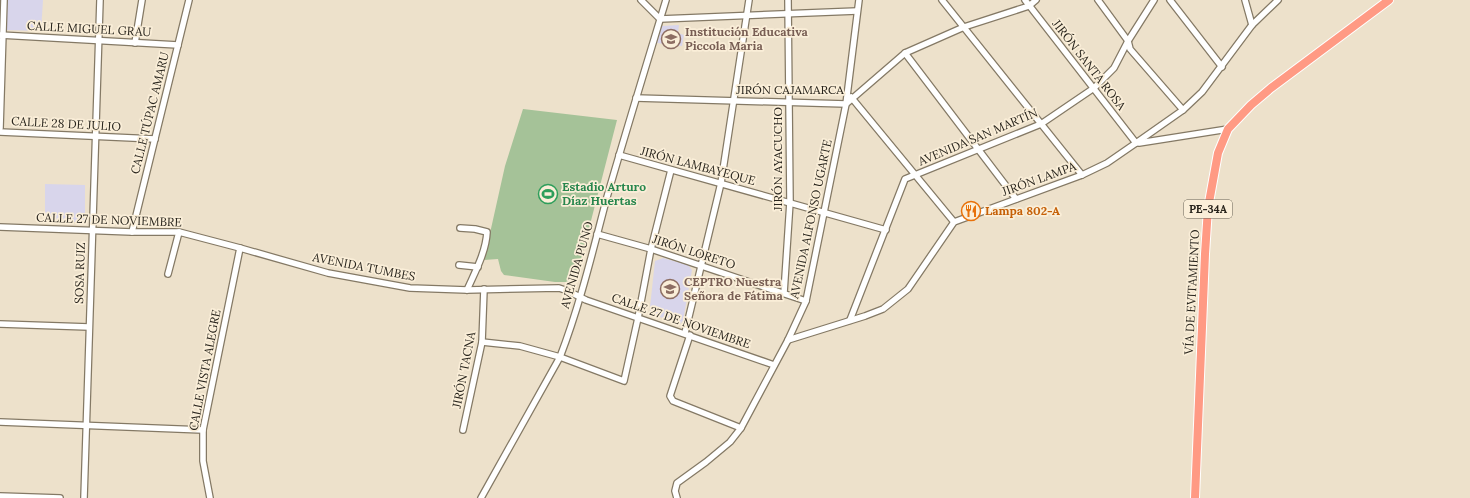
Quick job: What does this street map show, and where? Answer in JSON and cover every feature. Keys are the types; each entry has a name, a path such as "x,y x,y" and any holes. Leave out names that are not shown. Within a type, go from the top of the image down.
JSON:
{"highway":[{"name":"VÍA DE EVITAMIENTO","path":"1195,498 1208,208 1218,153 1228,129 1250,105 1389,0"}],"street":[{"path":"0,128 1,36 4,0"},
{"name":"SOSA RUIZ","path":"84,498 100,0"},
{"path":"135,43 142,0"},
{"name":"CALLE TÚPAC AMARU","path":"132,232 189,0"},
{"path":"641,0 660,19 858,11"},
{"name":"AVENIDA PUNO","path":"481,498 560,356 580,296 619,156 666,0"},
{"path":"741,428 673,401 670,396 687,334 701,265 721,183 749,0"},
{"name":"JIRÓN AYACUCHO","path":"784,293 790,202 788,0"},
{"name":"AVENIDA ALFONSO UGARTE","path":"677,498 675,491 677,483 730,442 741,428 788,340 806,301 848,93 859,0"},
{"path":"942,0 1082,175"},
{"name":"JIRÓN SANTA ROSA","path":"1025,0 1136,143"},
{"name":"JIRÓN CAJAMARCA","path":"636,98 846,104 905,53 964,27 1029,6 1036,0"},
{"path":"1098,0 1128,41 1130,49 1183,110"},
{"name":"AVENIDA SAN MARTÍN","path":"850,320 905,179 1041,124 1094,88 1114,68 1128,41 1154,0"},
{"path":"1170,0 1222,67"},
{"path":"1245,0 1252,25"},
{"name":"JIRÓN LAMPA","path":"954,222 1082,175 1107,162 1136,143 1183,110 1202,92 1252,25 1278,0"},
{"name":"CALLE MIGUEL GRAU","path":"1,36 178,45"},
{"path":"905,53 1016,199"},
{"path":"788,340 883,309 908,289 954,222 852,100 848,93"},
{"path":"1136,143 1228,129"},
{"name":"CALLE 28 DE JULIO","path":"0,132 155,139"},
{"name":"JIRÓN LAMBAYEQUE","path":"619,156 790,202 886,230"},
{"path":"482,342 520,346 560,356 624,381 651,249 671,170"},
{"name":"CALLE 27 DE NOVIEMBRE","path":"0,227 92,231 179,232 240,248"},
{"path":"460,228 475,229 487,232 486,243 478,267 467,290"},
{"path":"168,274 179,232"},
{"name":"JIRÓN LORETO","path":"597,234 701,265 806,301"},
{"name":"AVENIDA TUMBES","path":"240,248 328,273 398,286 422,289 467,290 559,288 580,296"},
{"name":"CALLE VISTA ALEGRE","path":"210,498 203,461 203,430 240,248"},
{"path":"459,265 478,267"},
{"name":"JIRÓN TACNA","path":"463,430 482,342 484,289"},
{"name":"CALLE 27 DE NOVIEMBRE","path":"580,296 586,300 774,365"},
{"path":"0,324 89,327"},
{"path":"0,422 203,430"},
{"path":"0,496 60,498"}],"shaded area":[{"path":"7,0 43,0 41,31 5,30"},
{"name":"Institución Educativa Piccola Maria","path":"679,25 678,33 684,35 682,46 657,43 662,26"},
{"path":"45,184 85,185 85,222 45,222"},
{"name":"CEPTRO Nuestra Señora de Fátima","path":"663,258 688,265 692,270 683,321 680,324 651,314 650,307 655,261"}],"green space":[{"name":"Estadio Arturo Díaz Huertas","path":"523,109 617,120 577,275 568,282 555,282 504,275 501,271 498,259 484,260 505,166"}],"place":[{"name":"Institución Educativa Piccola Maria","path":"671,39"},
{"name":"Estadio Arturo Díaz Huertas","path":"548,194"},
{"name":"Lampa 802-A","path":"971,211"},
{"name":"CEPTRO Nuestra Señora de Fátima","path":"670,289"}]}
